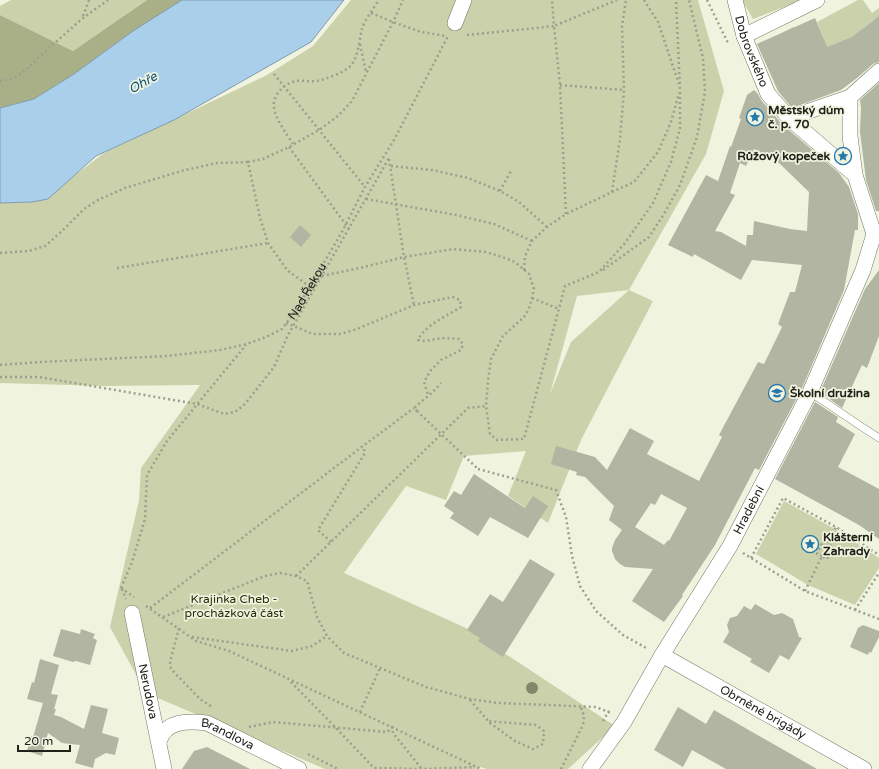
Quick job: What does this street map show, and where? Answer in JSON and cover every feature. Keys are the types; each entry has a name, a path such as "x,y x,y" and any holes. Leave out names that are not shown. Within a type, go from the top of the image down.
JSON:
{"street":[{"path":"455,33 464,0"},
{"name":"Dobrovského","path":"735,0 744,36 768,94 789,118"},
{"path":"744,36 817,0"},
{"path":"854,175 789,118 850,97 879,71"},
{"path":"850,97 850,136 854,175 876,236"},
{"name":"Hradební","path":"590,769 624,722 662,655 728,549 810,392 863,270 876,236"},
{"name":"Nerudova","path":"138,606 164,769"},
{"name":"Obrněné brigády","path":"662,655 864,769"},
{"name":"Brandlova","path":"159,742 161,734 170,726 193,721 207,723 300,769"}],"lane":[{"path":"810,392 879,438"}],"path":[{"path":"82,18 89,0"},
{"path":"0,81 10,80 26,70 82,18 108,0"},
{"path":"293,144 276,116 273,106 276,95 285,86 295,82 317,81 324,79 352,65 360,41 362,27 379,0"},
{"path":"0,253 29,251 45,246 84,209 98,200 125,188 185,170 218,163 248,162 263,159 289,147 319,130 338,116 352,101 393,22 402,0"},
{"path":"552,0 560,85 566,214"},
{"path":"371,13 421,32 455,33 554,26 617,0"},
{"path":"612,192 620,139 624,90 622,26 626,0"},
{"path":"524,270 525,256 532,241 547,227 566,214 634,182 658,152 671,122 680,89 658,22 644,0"},
{"path":"599,272 625,244 653,203 671,162 680,128 680,89 676,0"},
{"path":"322,276 364,268 404,257 454,249 486,252 502,256 515,262 529,274 534,289 529,309 524,317 503,336 491,360 486,406 490,434 496,440 524,439 565,286 599,272 649,236 664,214 680,185 697,137 705,92 703,58 689,0"},
{"name":"Nad Řekou","path":"0,365 166,356 220,350 247,344 266,337 282,328 295,312 310,287 365,187 394,140 455,33"},
{"path":"360,41 366,73"},
{"path":"274,74 365,187"},
{"path":"560,85 624,90"},
{"path":"289,147 349,229"},
{"path":"0,377 39,377 197,404 224,414 235,412 245,404 274,367 288,336 389,158 404,257 414,304"},
{"path":"248,162 260,218 268,243 287,270 310,287"},
{"path":"391,166 432,170 468,178 500,191 519,202 547,227"},
{"path":"500,191 511,171"},
{"path":"366,199 456,215 494,224 532,241"},
{"path":"117,268 268,243"},
{"path":"286,323 313,334 340,334 356,329 414,304 453,297 460,300 461,307 429,327 418,340 425,341 442,338 459,339 463,344 461,350 441,360 431,370 424,382 428,395"},
{"path":"532,298 558,309"},
{"path":"247,344 167,441 147,475 145,520 132,562 121,588 138,606 150,608 196,641 229,651 481,769"},
{"path":"150,608 414,408 441,383"},
{"path":"296,576 468,408 486,406"},
{"path":"414,408 478,469 556,490 566,517 572,556 580,586 596,611 623,635 662,655"},
{"path":"331,542 318,530 365,453 363,446"},
{"path":"751,558 783,498 836,527 879,555"},
{"path":"828,544 836,527"},
{"path":"823,542 828,544 833,547 827,559 817,554 823,542"},
{"path":"728,549 751,558 805,591 879,619"},
{"path":"805,591 822,556"},
{"path":"163,617 265,576 280,573 296,576 307,581 317,617 327,636 344,653 426,687 470,699 498,703 596,707 609,711 624,722"},
{"path":"855,610 879,573"},
{"path":"179,628 170,662 171,669 200,699 213,708"},
{"path":"191,637 292,651 312,646 327,636"},
{"path":"360,712 380,668"},
{"path":"289,680 373,768 422,769 477,767"},
{"path":"470,699 487,720 490,723 515,741 533,749 543,744 544,731 536,725 487,720"},
{"path":"561,769 582,725 584,716 581,707"},
{"path":"241,741 250,726 273,722 387,732 392,727"},
{"path":"392,727 393,733 422,769"}],"green space":[{"path":"11,0 147,0 73,51 0,15 0,6"},
{"path":"147,0 182,0 133,31 74,74 34,99 0,108 0,15 73,51"},
{"name":"Krajinka Cheb - procházková část","path":"351,0 698,0 724,91 706,154 629,290 653,301 581,440 548,523 508,496 526,451 464,456 446,500 406,486 344,573 466,628 615,726 568,769 487,769 480,767 478,769 325,769 146,693 110,627 139,500 141,468 200,385 104,386 0,383 0,203 32,202 48,199 70,179 104,153 267,75 313,46","holes":["629,290 571,342 550,394 577,296"]},
{"path":"742,0 802,0 753,19"},
{"path":"858,0 863,0 872,13 879,8 879,19 877,21 875,19 861,30 865,35 845,47 842,41 828,47 833,59 812,68 811,66 799,71 800,75 795,77 792,69 795,66 781,34 793,27 802,47 823,37 817,22"},
{"path":"784,501 835,529 879,558 879,568 855,605 808,585 756,554"}],"water":[{"name":"Ohře","path":"182,0 344,0 311,42 174,120 96,156 48,199 32,202 0,203 0,108 34,99 74,74 133,31"}],"building":[{"path":"879,16 879,62 873,64 841,90 792,108 778,91 757,44 815,18 827,47 852,37"},
{"path":"879,83 879,211 876,211 866,180 860,132 860,100"},
{"path":"754,90 782,124 839,173 849,187 858,214 858,230 855,230 844,290 802,388 759,470 755,468 715,545 682,595 683,596 664,622 632,601 653,569 625,567 615,559 612,548 615,540 622,530 609,520 614,506 585,477 576,475 577,472 551,464 556,446 595,457 607,470 630,428 654,441 647,454 699,481 722,437 719,435 758,362 764,364 782,327 778,324 790,292 795,292 802,265 752,260 741,280 694,254 693,257 668,245 706,175 718,181 741,119 739,118 747,95","holes":["754,149 779,163 809,192 807,231 754,221 753,235 747,235 746,246 721,232 715,231 735,195 730,193 740,163 746,166","661,494 687,508 669,541 668,540 664,545 635,527 651,503 655,505"]},
{"path":"300,225 311,235 301,247 290,237"},
{"path":"879,270 879,336 867,368 862,365 842,408 820,392 865,289"},
{"path":"815,402 838,417 836,422 855,434 838,467 879,489 879,539 859,525 775,479"},
{"path":"474,474 525,508 533,496 548,506 528,538 490,517 478,536 450,518 454,513 444,506 454,491 461,495"},
{"path":"530,559 555,574 503,657 478,641 480,638 467,630 490,594 503,602"},
{"path":"755,604 774,615 782,613 793,619 799,637 802,638 789,660 780,655 769,673 750,662 752,659 723,642 729,632 727,625 730,618 737,616 744,606 751,610"},
{"path":"863,625 879,631 879,637 871,653 869,652 868,655 850,647 858,628"},
{"path":"61,629 80,634 81,629 95,634 93,638 97,640 90,665 53,656"},
{"path":"40,659 59,665 51,694 58,695 54,715 84,729 91,705 108,709 102,733 119,738 115,755 106,753 95,759 93,768 75,763 80,745 62,743 48,733 42,756 27,751 31,736 33,737 43,703 27,699 32,682 34,683"},
{"path":"678,707 706,724 714,710 817,769 726,769 692,750 683,767 654,750"},
{"path":"207,747 250,769 182,769 194,751"}],"place":[{"name":"Městský dúm č. p. 70","path":"755,117"},
{"name":"Růžový kopeček","path":"843,156"},
{"name":"Školní družina","path":"777,393"},
{"name":"Klášterní Zahrady","path":"810,544"}]}
